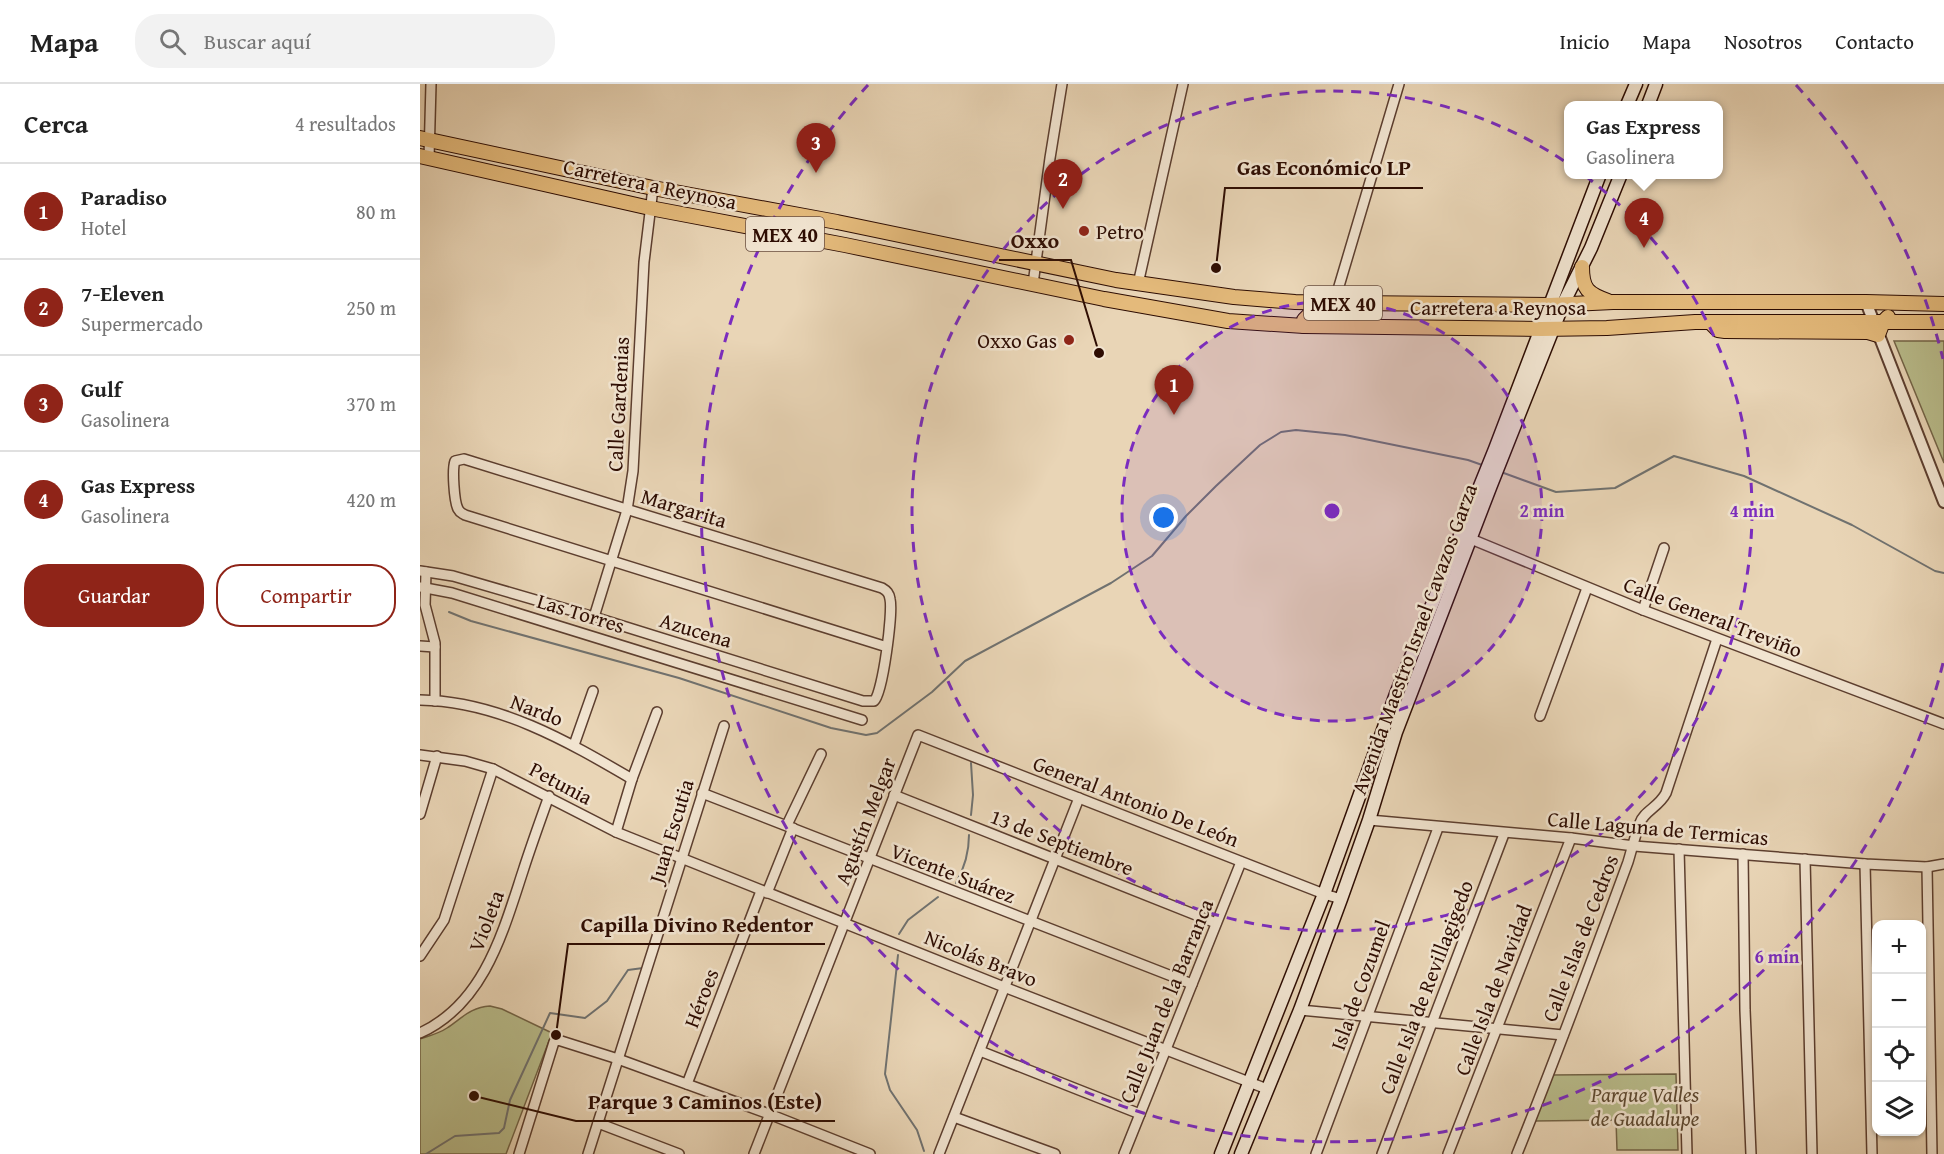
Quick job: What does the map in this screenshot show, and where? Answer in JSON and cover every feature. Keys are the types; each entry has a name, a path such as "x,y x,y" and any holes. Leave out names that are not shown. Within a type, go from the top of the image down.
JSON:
{"main road":[{"path":"1629,101 1636,84"},
{"path":"1650,101 1656,84"},
{"name":"Carretera a Reynosa","path":"425,139 653,188 837,222 1138,284 1234,297 1334,303 1497,305 1866,302 1944,304"},
{"name":"Carretera a Reynosa","path":"424,157 650,208 1219,320 1304,326 1547,329 1710,322 1718,330 1725,331 1868,332 1878,326"},
{"name":"Avenida Maestro Israel Cavazos Garza","path":"1221,1154 1324,894 1396,694 1487,483 1557,304 1598,179"},
{"name":"Avenida Maestro Israel Cavazos Garza","path":"1557,304 1582,267 1619,179"},
{"path":"1582,267 1582,279 1587,290 1596,297 1613,303"},
{"path":"1304,326 1304,320 1308,315 1317,312 1473,310 1497,305"},
{"path":"1878,326 1891,316 1944,314"},
{"path":"1878,326 1944,322"},
{"name":"Avenida Maestro Israel Cavazos Garza","path":"1241,1154 1300,1010 1341,899 1369,820 1396,732 1471,539 1487,483"}],"street":[{"path":"424,157 431,84"},
{"path":"1032,284 1062,84"},
{"path":"1138,284 1183,84"},
{"path":"1334,303 1399,84"},
{"name":"Calle Gardenias","path":"594,617 627,510 633,471 644,262 653,188"},
{"path":"1866,302 1878,326 1944,502"},
{"name":"Margarita","path":"457,504 453,465 457,459 478,462 873,585 886,591 891,603"},
{"name":"Azucena","path":"457,504 460,512 465,515 887,647"},
{"name":"Calle General Treviño","path":"1471,539 1717,639 1944,724"},
{"path":"1643,610 1664,548"},
{"path":"423,572 425,605 435,647 435,701"},
{"name":"Azucena","path":"423,572 453,576 594,617 863,702 877,699 887,647 891,603"},
{"name":"Las Torres","path":"423,588 452,593 510,610 862,720"},
{"path":"1540,716 1587,588"},
{"path":"510,610 515,594"},
{"name":"Calle Islas de Cedros","path":"1518,1154 1634,846 1640,822 1643,816 1662,802 1666,793 1717,639"},
{"path":"420,646 435,647"},
{"path":"573,745 593,691"},
{"path":"830,709 836,693"},
{"name":"Nardo","path":"420,700 505,716 545,730 632,779"},
{"path":"616,832 632,779 657,712"},
{"name":"Juan Escutia","path":"588,1154 724,726"},
{"name":"General Antonio De León","path":"918,735 1341,899"},
{"name":"Agustín Melgar","path":"754,1154 918,735"},
{"name":"Héroes","path":"687,1084 821,754"},
{"name":"Petunia","path":"420,755 437,756 493,769 616,832 681,858"},
{"path":"420,814 437,756"},
{"path":"420,956 444,920 493,769"},
{"name":"Vicente Suárez","path":"702,793 1192,984"},
{"name":"13 de Septiembre","path":"894,795 1216,923"},
{"name":"Violeta","path":"420,1033 451,1012 480,979 490,962 502,936 549,796"},
{"path":"939,1154 1079,798"},
{"name":"Calle Laguna de Termicas","path":"1369,820 1504,834 1571,838 1634,846 1865,864 1927,867 1944,864"},
{"name":"Isla de Cozumel","path":"1316,1154 1438,828"},
{"name":"Calle Isla de Revillagigedo","path":"1382,1154 1504,834"},
{"name":"Calle Isla de Navidad","path":"1448,1154 1571,838"},
{"path":"1679,849 1687,1154"},
{"path":"1743,854 1745,1010 1751,1154"},
{"name":"Nicolás Bravo","path":"681,858 1267,1089"},
{"path":"1805,859 1812,1154"},
{"name":"Calle Juan de la Barranca","path":"1124,1154 1241,862"},
{"path":"1865,864 1872,1154"},
{"path":"1927,867 1932,1154"},
{"path":"1300,1010 1563,1035"},
{"path":"519,1154 554,1042 559,1040 769,1114 870,1154"},
{"path":"980,1051 1140,1114"},
{"path":"954,1117 1055,1154"},
{"path":"598,1123 680,1154"}],"green space":[{"path":"1894,341 1944,341 1944,463"},
{"path":"490,1006 502,1009 552,1033 506,1154 420,1154 420,1039 444,1030 472,1011"},
{"name":"Parque Valles de Guadalupe","path":"1676,1074 1678,1150 1617,1150 1616,1120 1534,1121 1550,1075"}],"waterway":[{"path":"449,612 471,621 679,678 831,728 866,735 877,733 932,692 965,661 1111,583 1152,556 1186,516 1216,486 1260,445 1281,432 1296,430 1345,435 1468,460 1485,466"},
{"path":"1501,472 1556,492 1615,488 1674,456 1744,476 1852,525 1935,571 1944,573"},
{"path":"971,763 973,795 971,815"},
{"path":"956,883 966,860 969,835"},
{"path":"899,934 908,920 938,897"},
{"path":"898,955 885,1074 890,1090 917,1130 924,1151"},
{"path":"426,1154 455,1136 499,1133 504,1128 510,1100 550,1013 585,1018 607,1001 628,970 643,968"}],"place":[{"name":"Gulf","path":"816,173"},
{"name":"7-Eleven","path":"1063,209"},
{"name":"Petro","path":"1084,231"},
{"name":"Gas Express","path":"1644,248"},
{"name":"Gas Económico LP","path":"1216,268"},
{"name":"Oxxo Gas","path":"1069,340"},
{"name":"Oxxo","path":"1099,353"},
{"name":"Paradiso","path":"1174,415"},
{"name":"Capilla Divino Redentor","path":"556,1035"},
{"name":"Parque 3 Caminos (Este)","path":"474,1096"}]}
